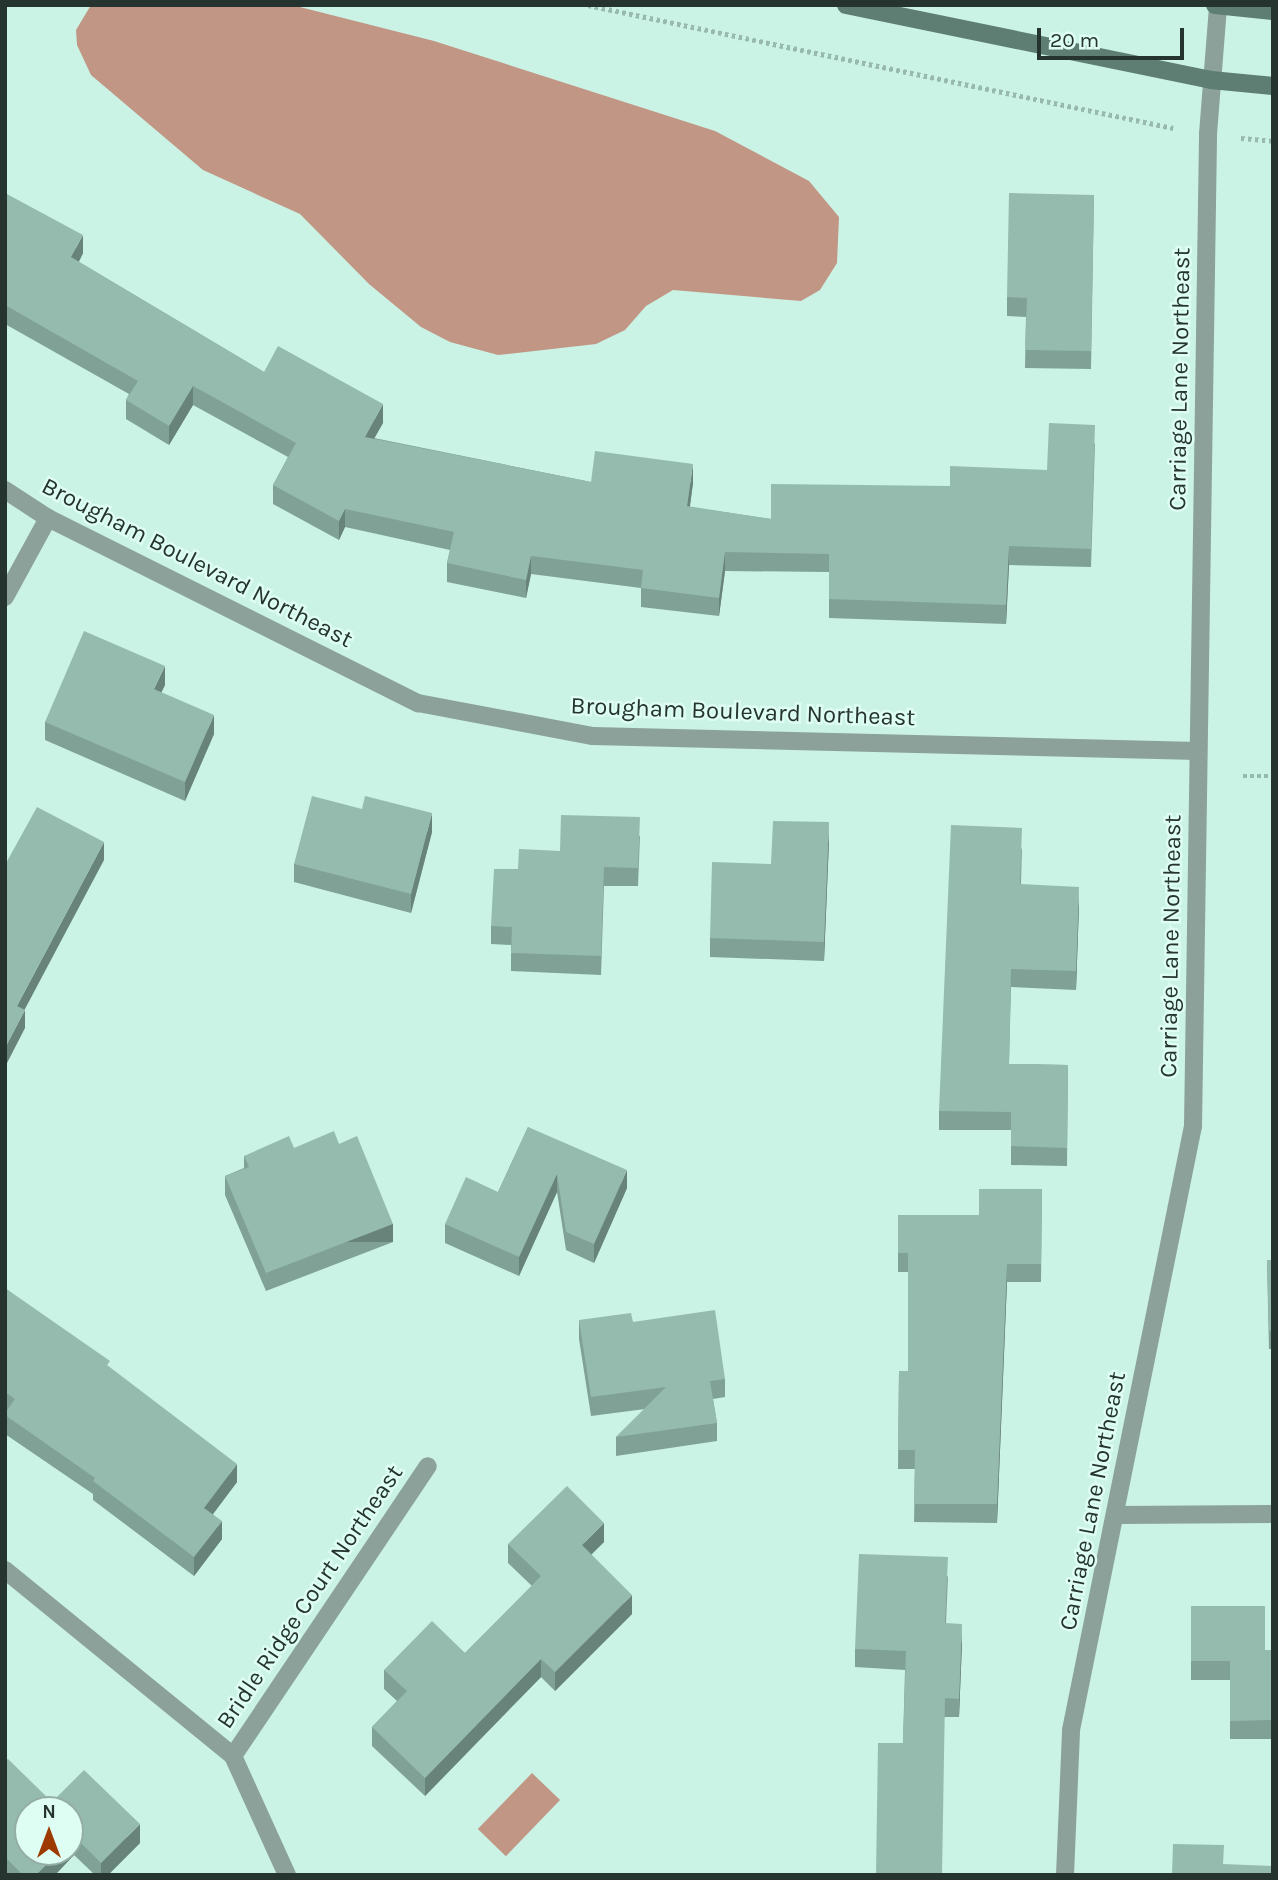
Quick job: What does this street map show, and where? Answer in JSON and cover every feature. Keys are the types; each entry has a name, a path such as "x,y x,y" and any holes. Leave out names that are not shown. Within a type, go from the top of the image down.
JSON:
{"street":[{"path":"846,5 1211,80 1273,86"},
{"name":"Carriage Lane Northeast","path":"1065,1875 1071,1730 1194,1126 1208,134 1217,6"},
{"path":"1217,6 1273,11"},
{"name":"Brougham Boulevard Northeast","path":"5,489 48,519 418,703 593,736 1198,751"},
{"path":"5,597 48,519"},
{"name":"Bridle Ridge Court Northeast","path":"233,1756 428,1466"},
{"path":"1116,1515 1273,1514"},
{"path":"5,1570 233,1756 287,1875"}],"path":[{"path":"588,5 1208,134 1273,141"},
{"path":"1243,776 1273,776"}],"shaded area":[{"path":"91,5 292,5 434,41 715,131 809,181 839,217 837,263 820,290 801,301 673,290 646,306 625,330 596,344 498,355 450,342 421,327 369,284 300,214 203,170 91,75 77,45 76,30"},
{"path":"532,1773 560,1800 506,1856 478,1829"}],"building":[{"path":"5,193 83,235 71,257 264,372 278,346 383,404 365,437 591,482 595,451 693,464 687,506 771,519 771,484 950,486 950,466 1047,470 1049,423 1095,425 1091,549 1009,546 1006,605 829,599 829,554 725,552 719,598 641,588 643,570 531,556 526,580 447,563 454,532 345,509 339,521 273,485 296,443 193,386 169,426 126,400 138,381 5,305"},
{"path":"1009,193 1094,195 1091,351 1025,350 1027,298 1007,297"},
{"path":"84,631 165,666 154,689 214,715 185,782 45,722"},
{"path":"312,796 362,809 365,796 432,813 411,894 294,864"},
{"path":"37,807 104,842 17,1006 25,1010 5,1048 5,865"},
{"path":"561,815 640,817 638,868 604,867 601,956 511,953 512,927 491,926 494,869 518,869 519,849 560,851"},
{"path":"773,821 829,822 824,942 710,938 712,862 771,864"},
{"path":"951,825 1022,828 1020,884 1079,887 1076,971 1011,969 1009,1064 1068,1065 1067,1148 1011,1146 1011,1112 939,1111"},
{"path":"528,1127 627,1170 594,1244 566,1232 557,1174 519,1257 445,1224 466,1177 498,1192"},
{"path":"334,1131 339,1144 357,1136 393,1224 266,1273 225,1176 249,1167 244,1156 289,1136 294,1148"},
{"path":"979,1189 1042,1189 1041,1264 1007,1264 997,1504 914,1504 915,1450 898,1450 899,1371 908,1371 908,1253 898,1253 898,1215 979,1215"},
{"path":"1267,1260 1273,1260 1273,1330 1269,1331"},
{"path":"5,1288 110,1361 107,1365 237,1464 204,1508 222,1521 194,1557 93,1481 95,1478 5,1415 15,1399 5,1392"},
{"path":"715,1310 725,1379 710,1381 717,1423 616,1437 666,1387 591,1397 579,1320 631,1313 633,1322"},
{"path":"567,1486 604,1523 582,1545 632,1595 555,1672 541,1659 425,1778 372,1727 407,1691 384,1670 432,1621 465,1653 541,1576 508,1544"},
{"path":"859,1554 948,1557 945,1623 962,1624 959,1699 945,1698 942,1875 876,1875 878,1743 903,1743 906,1651 855,1649"},
{"path":"1191,1606 1265,1606 1265,1650 1273,1650 1273,1720 1230,1721 1230,1661 1191,1661"},
{"path":"8,1759 46,1796 14,1796 14,1866 5,1857 5,1761"},
{"path":"84,1770 140,1824 101,1863 84,1846 84,1796 58,1796"},
{"path":"1173,1844 1224,1845 1223,1864 1273,1866 1273,1875 1172,1875"},
{"path":"14,1866 45,1866 36,1875 23,1875"}]}
